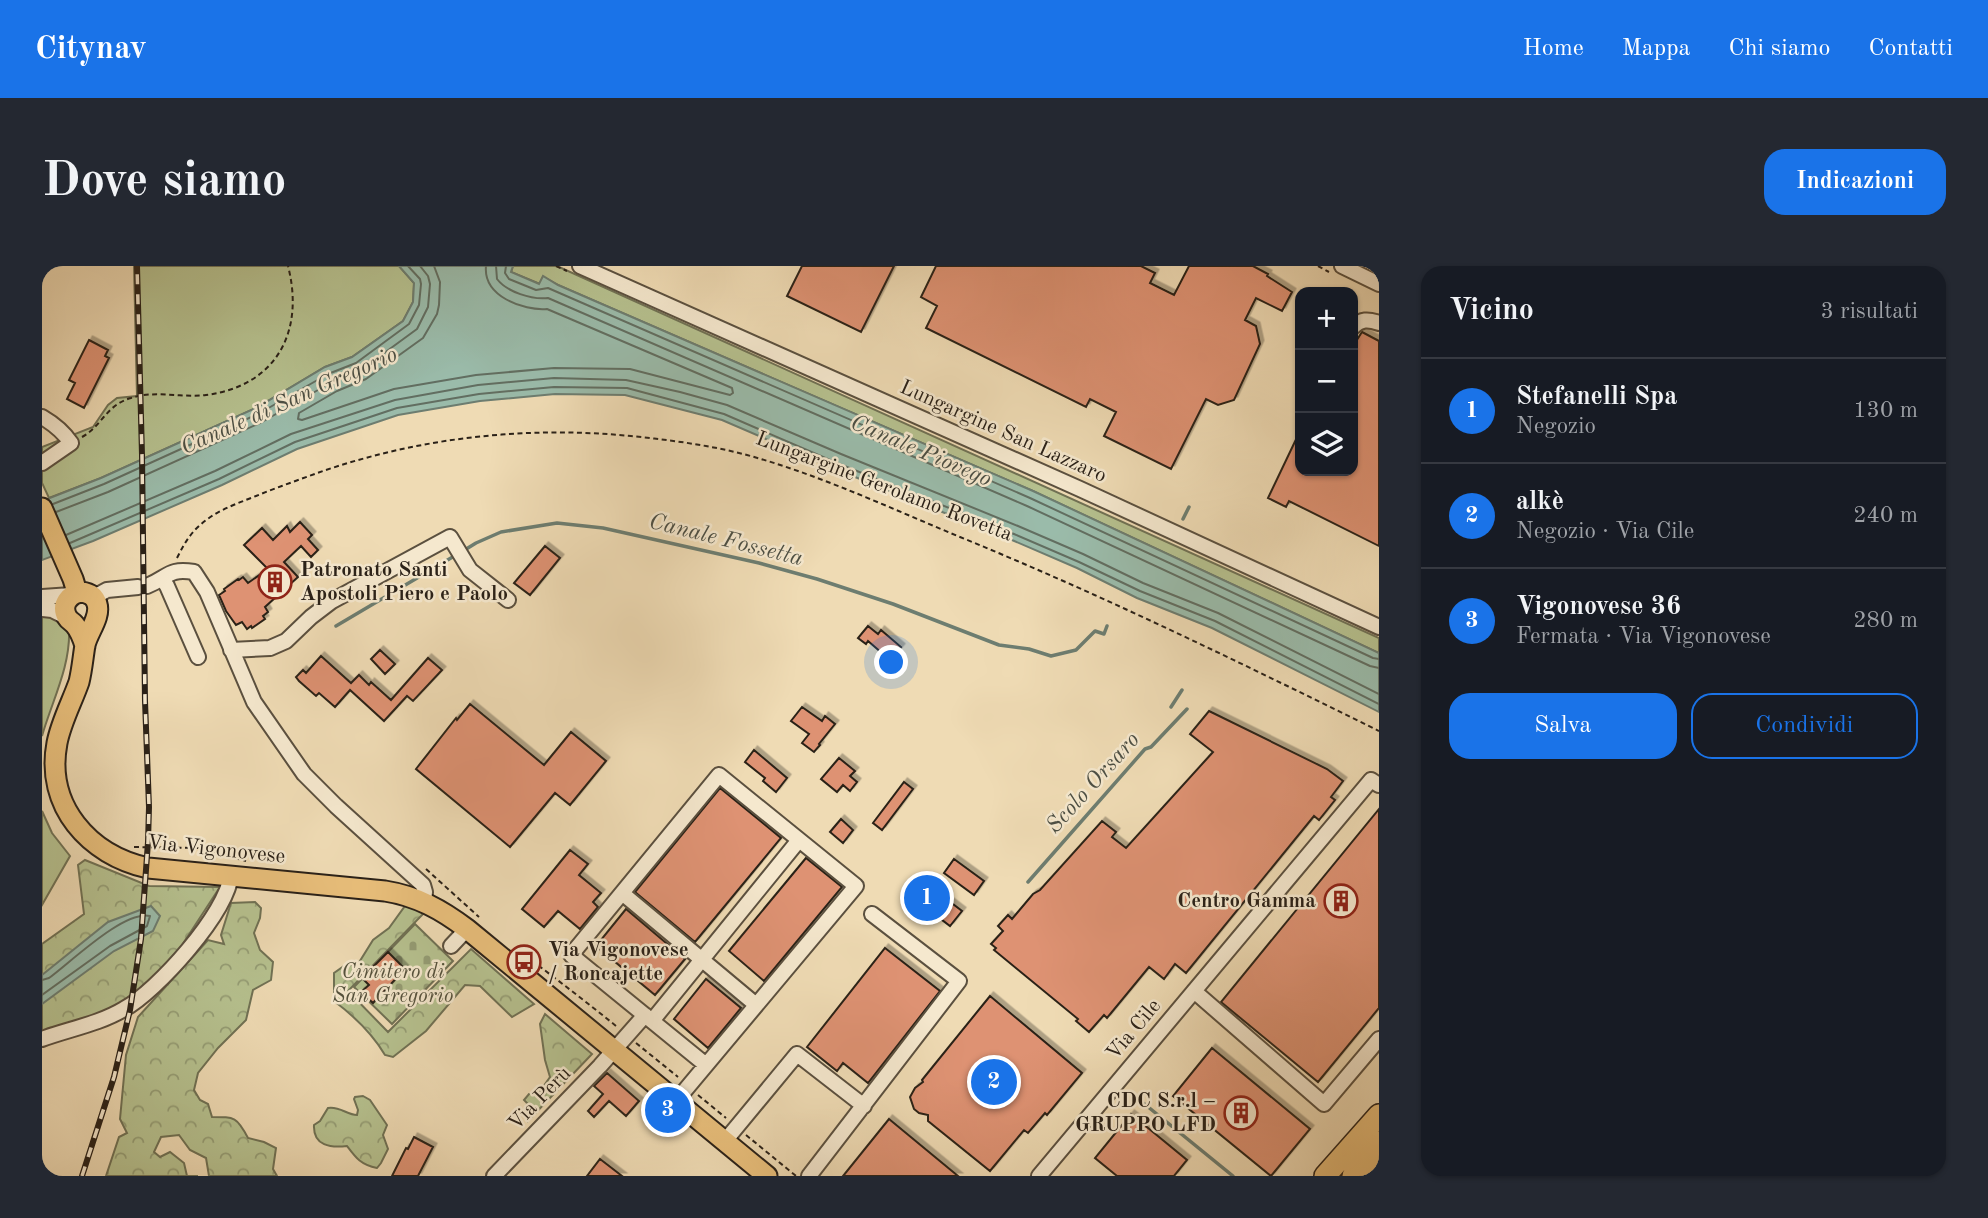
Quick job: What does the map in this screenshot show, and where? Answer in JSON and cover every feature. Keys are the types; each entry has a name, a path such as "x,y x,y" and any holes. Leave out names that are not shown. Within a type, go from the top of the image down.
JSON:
{"highway":[{"path":"1325,1176 1379,1115"},
{"path":"1353,1176 1379,1142"},
{"path":"1375,1176 1379,1170"}],"main road":[{"name":"Via Vigonovese","path":"42,508 80,595 98,607 85,646 79,680 59,735 56,755 56,774 64,804 73,820 93,842 129,863 148,868 373,889 398,893 445,912 676,1101 733,1132 767,1176"},
{"name":"Via Vigonovese","path":"71,621 65,614 65,604 80,595"},
{"path":"71,621 88,623 95,617"},
{"path":"71,621 85,646"}],"street":[{"name":"Lungargine San Lazzaro","path":"580,266 1092,495 1379,627"},
{"path":"1342,266 1379,284"},
{"path":"1358,323 1368,319 1379,323"},
{"path":"42,418 54,424 71,443 42,463"},
{"path":"232,650 270,648 286,641 332,601 450,537 470,570 508,600"},
{"path":"42,597 80,595 142,586 179,570 194,572 207,592 254,702 304,774 417,880 425,892 424,902"},
{"path":"166,575 167,586 198,657"},
{"path":"42,609 52,610 71,621"},
{"path":"676,1101 856,886 719,775 572,955 706,1065"},
{"name":"Via Cile","path":"1039,1176 1371,780 1379,785"},
{"name":"Via Perù","path":"494,1176 649,1018 701,960 799,840"},
{"path":"42,1039 125,1009 156,984 210,922 230,885 231,875"},
{"path":"622,893 755,1004"},
{"path":"809,1176 960,981 872,915"},
{"path":"451,946 467,929"},
{"path":"1194,991 1324,1104 1379,1039"},
{"path":"733,1132 797,1054 864,1106"}],"path":[{"path":"80,438 91,432 112,407 133,397 217,393 230,390 261,372 281,351 290,330 294,307 288,266"},
{"name":"Lungargine Gerolamo Rovetta","path":"166,575 183,545 211,516 299,479 359,460 422,444 510,433 571,432 665,439 719,448 823,481 1001,554 1237,661 1379,731"},
{"path":"128,846 198,848 248,862"},
{"path":"424,867 487,924"},
{"path":"527,957 621,1030"},
{"path":"633,1040 678,1077"},
{"path":"694,1091 733,1132 796,1176"}],"green space":[{"path":"134,266 399,266 414,283 413,302 403,321 352,357 325,367 256,408 101,478 49,498 42,483 42,447 93,427 108,405 117,398 137,396"},
{"path":"513,266 557,266 1379,638 1379,653 1033,491 543,277 540,284 511,272"},
{"path":"48,611 69,628 69,642 64,670 42,736 42,614"},
{"path":"42,811 52,833 70,856 42,905"},
{"path":"85,860 149,886 220,887 173,959 125,1006 42,1033 42,944 84,914 78,865"},
{"path":"255,902 261,908 254,933 260,950 273,962 271,980 253,990 246,1020 198,1073 194,1090 200,1100 208,1104 212,1117 234,1120 248,1138 276,1148 273,1169 277,1176 209,1176 206,1158 190,1150 179,1135 161,1137 154,1152 160,1157 170,1152 184,1163 187,1176 106,1176 119,1137 127,1133 120,1119 126,1055 138,1017 208,940 224,944 221,935 231,903"},
{"path":"405,906 425,912 348,991 388,1032 471,949 534,1004 512,1017 480,986 465,985 426,1031 393,1057 385,1055 362,1025 334,1001 334,973 344,966 358,964 373,940 389,928"},
{"name":"Cimitero di San Gregorio","path":"415,924 453,961 392,1024 354,987"},
{"path":"545,1014 592,1054 528,1121 527,1103 524,1100 529,1094 538,1094 550,1077 540,1024"},
{"path":"363,1096 370,1100 387,1125 383,1135 388,1149 377,1168 359,1160 347,1146 324,1144 314,1132 314,1125 328,1108 357,1115 354,1099"}],"water":[{"path":"399,266 513,266 511,272 539,284 543,276 558,285 1033,491 1379,653 1379,712 1212,628 1137,598 1012,540 722,420 625,395 555,394 480,401 398,415 297,449 222,485 42,560 42,501 101,478 256,408 325,367 352,357 403,321 413,302 414,283"},
{"path":"151,906 160,916 153,931 114,951 42,1004 42,975 108,922"}],"building":[{"path":"802,266 894,266 861,332 787,296"},
{"path":"936,266 1141,266 1155,273 1150,283 1174,295 1189,266 1253,266 1292,292 1282,311 1256,298 1245,320 1256,326 1260,344 1234,400 1218,405 1206,399 1171,469 1104,436 1116,412 1090,399 1086,407 926,328 937,306 921,297"},
{"path":"1362,332 1379,341 1379,546 1289,501 1286,507 1268,498 1295,441 1295,476 1358,476 1358,338"},
{"path":"89,340 108,350 105,356 109,358 84,408 67,399 75,383 69,380"},
{"path":"300,522 312,535 308,539 318,550 311,557 301,546 284,562 298,577 265,607 268,612 263,616 265,619 252,628 251,626 247,629 242,622 236,625 219,595 238,579 243,577 248,583 268,569 244,545 262,528 273,540 287,526 290,532"},
{"path":"545,546 560,558 530,595 514,583"},
{"path":"868,626 878,634 881,630 901,647 890,660 868,641 866,644 858,638"},
{"path":"380,650 395,664 385,674 371,659"},
{"path":"321,656 351,683 359,675 391,700 428,658 442,670 413,701 407,696 384,721 350,690 335,707 319,693 316,696 299,681 296,677 303,670 306,673"},
{"path":"470,704 544,765 571,732 606,761 570,805 555,793 510,847 416,769"},
{"path":"802,707 822,721 825,716 835,724 814,752 802,743 809,734 791,721"},
{"path":"1209,711 1327,769 1343,781 1331,797 1335,800 1319,820 1314,816 1186,973 1175,964 1164,979 1149,967 1107,1018 1104,1015 1089,1032 1076,1021 1078,1019 994,950 996,948 991,944 1003,931 998,926 1008,915 1012,919 1102,821 1116,832 1112,837 1126,848 1213,752 1190,734"},
{"path":"754,750 787,778 776,792 763,781 765,778 745,762"},
{"path":"839,758 855,771 850,776 857,782 850,791 843,785 837,792 821,779"},
{"path":"904,782 913,789 882,830 873,823"},
{"path":"720,788 781,838 695,942 635,892"},
{"name":"Centro Gamma","path":"1379,809 1379,1008 1318,1082 1221,1002"},
{"path":"841,819 853,830 843,843 830,832"},
{"path":"570,850 588,864 579,875 601,893 593,902 598,907 580,929 558,911 544,927 522,909"},
{"path":"806,858 842,887 764,981 729,951"},
{"path":"954,859 984,881 974,895 944,873"},
{"path":"932,888 962,911 950,926 920,903"},
{"path":"626,909 685,959 655,995 596,946"},
{"path":"885,948 940,991 868,1083 843,1063 837,1071 807,1047"},
{"path":"388,952 405,969 373,1003 361,992 369,985 362,978"},
{"path":"706,979 741,1008 708,1048 674,1019"},
{"path":"990,996 1082,1073 1047,1115 1045,1113 1028,1133 1024,1130 990,1171 928,1121 928,1115 914,1109 910,1097"},
{"name":"CDC S.r.l – GRUPPO LFD","path":"1212,1048 1310,1129 1271,1176 1173,1096"},
{"path":"607,1073 639,1101 626,1116 609,1101 594,1117 588,1111 603,1094 594,1086"},
{"path":"1131,1114 1187,1160 1174,1176 1117,1176 1095,1158"},
{"path":"889,1119 958,1176 843,1176"},
{"path":"414,1137 433,1147 418,1176 392,1176 406,1148 408,1149"},
{"path":"600,1159 622,1176 587,1176"}],"waterway":[{"name":"Canale Fossetta","path":"1183,519 1189,507"},
{"name":"Canale Fossetta","path":"463,551 501,532 557,523 603,528 759,563 817,579 893,604 999,645 1029,649 1051,656 1076,650 1095,631 1104,634 1107,626"},
{"name":"Canale Fossetta","path":"336,626 456,555"},
{"path":"1171,707 1182,690"},
{"name":"Scolo Orsaro","path":"1028,882 1145,749 1151,747 1187,709"},
{"name":"Scolo Orsaro","path":"1131,1093 1233,1176"}],"railway":[{"path":"82,1176 114,1077 130,1010 141,939 148,842 137,266"}],"place":[{"name":"Patronato Santi Apostoli Piero e Paolo","path":"275,582"},
{"name":"Stefanelli Spa","path":"927,898"},
{"name":"Centro Gamma","path":"1341,901"},
{"name":"Via Vigonovese / Roncajette","path":"524,962"},
{"name":"alkè","path":"994,1082"},
{"name":"Vigonovese 36","path":"668,1110"},
{"name":"CDC S.r.l – GRUPPO LFD","path":"1241,1113"}],"water label":[{"name":"Canale di San Gregorio","path":"289,401"},
{"name":"Canale Piovego","path":"921,451"}]}
